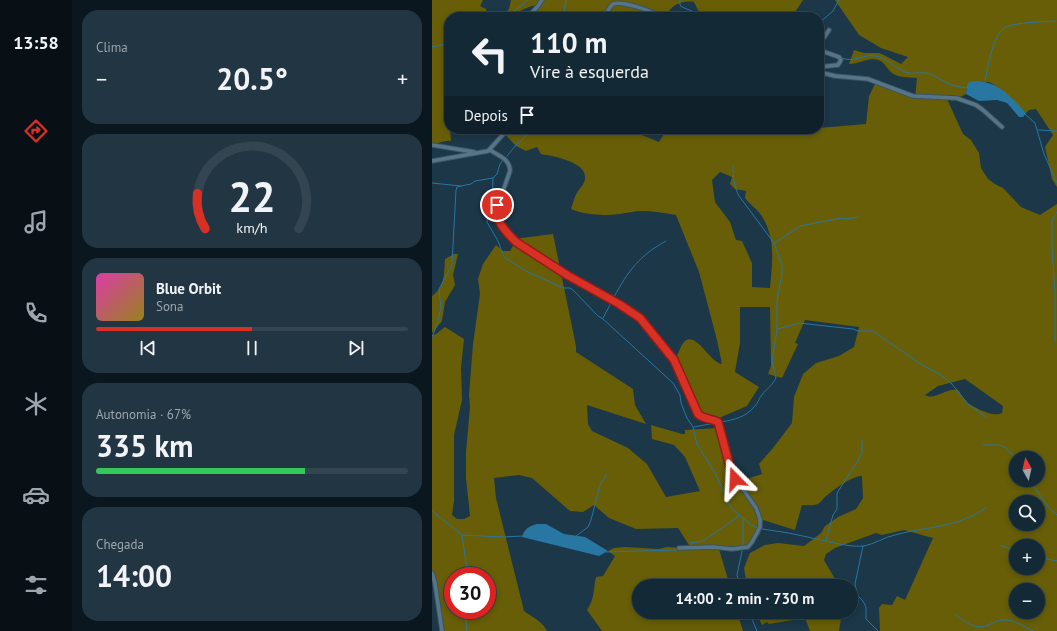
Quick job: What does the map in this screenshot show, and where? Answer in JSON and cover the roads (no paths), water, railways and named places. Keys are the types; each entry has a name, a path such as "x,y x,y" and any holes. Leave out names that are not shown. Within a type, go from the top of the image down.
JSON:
{"street":[{"path":"533,12 542,0"},
{"path":"607,12 611,6 619,2 638,6 651,12"},
{"path":"824,38 829,30"},
{"path":"824,52 839,57 841,60 838,65 824,66"},
{"path":"824,73 835,76 868,79 913,96 956,98 976,105 984,110 1002,127"},
{"path":"432,161 486,152 490,150 504,134"},
{"path":"432,145 469,150 475,153"},
{"path":"490,150 506,159 510,164 510,171 496,211 499,221 510,236 567,275 619,304 640,318 674,360 698,414 703,418 718,422 732,473 759,514 760,527 748,547 679,548"},
{"path":"432,573 435,583 442,631"}],"water":[{"path":"978,81 994,85 1008,94 1026,113 1023,117 1019,117 1007,103 997,100 979,101 966,94 969,82"},
{"path":"537,524 546,524 564,534 585,537 608,551 599,556 522,537 527,528"}],"waterway":[{"path":"513,12 528,0"},
{"path":"564,12 566,0"},
{"path":"680,0 680,5 682,7 694,12"},
{"path":"824,19 833,11 839,0"},
{"path":"985,83 991,52 1001,30 1011,25 1030,22 1055,21"},
{"path":"432,47 444,44"},
{"path":"824,50 835,54"},
{"path":"841,58 850,60 866,56 879,57 887,60 905,72 930,74 949,84 967,88"},
{"path":"1025,114 1035,123 1044,154 1057,183"},
{"path":"1038,130 1057,131"},
{"path":"507,156 516,145 528,134"},
{"path":"432,183 461,186 471,184 475,181 493,178 497,174 503,160"},
{"path":"721,422 735,419 748,413 756,405 761,396 776,378 772,361 777,330 777,300 782,274 782,265 774,243 737,192 734,181 733,166"},
{"path":"493,178 492,207 488,213 487,222 498,241 504,257 526,271 563,288 570,288 598,316 673,383 680,395 681,403 687,418 693,427 697,444 715,473 731,508 757,528"},
{"path":"432,337 437,325 441,308 439,289 452,264 456,190 457,187 461,186"},
{"path":"1055,342 1052,219 1057,212"},
{"path":"775,243 800,226 841,218 847,219 859,217"},
{"path":"614,297 624,279 636,264 649,252 666,241"},
{"path":"603,318 611,303"},
{"path":"778,329 799,323 853,329 858,331 873,331 922,365 941,375 951,383 968,404 987,418"},
{"path":"694,427 715,423"},
{"path":"826,540 833,515 837,509 837,493 859,459 862,452 862,440"},
{"path":"983,445 1000,445 1009,451"},
{"path":"576,536 588,527 600,485 607,474"},
{"path":"1034,487 1050,509 1057,515"},
{"path":"762,529 840,544 864,546 891,536 954,523 976,514 987,507"},
{"path":"432,511 462,535 503,537 523,536"},
{"path":"690,543 703,541 739,516"},
{"path":"743,519 743,546"},
{"path":"462,535 467,567"},
{"path":"1000,545 1009,548"},
{"path":"863,546 855,584 858,596 866,607 866,619 878,631"},
{"path":"606,552 677,550"},
{"path":"738,579 737,575 742,551"},
{"path":"1045,558 1057,561"},
{"path":"955,614 967,623 975,626 984,627 999,620 1007,620 1033,631"},
{"path":"466,619 467,631"},
{"path":"752,619 757,631"}]}
